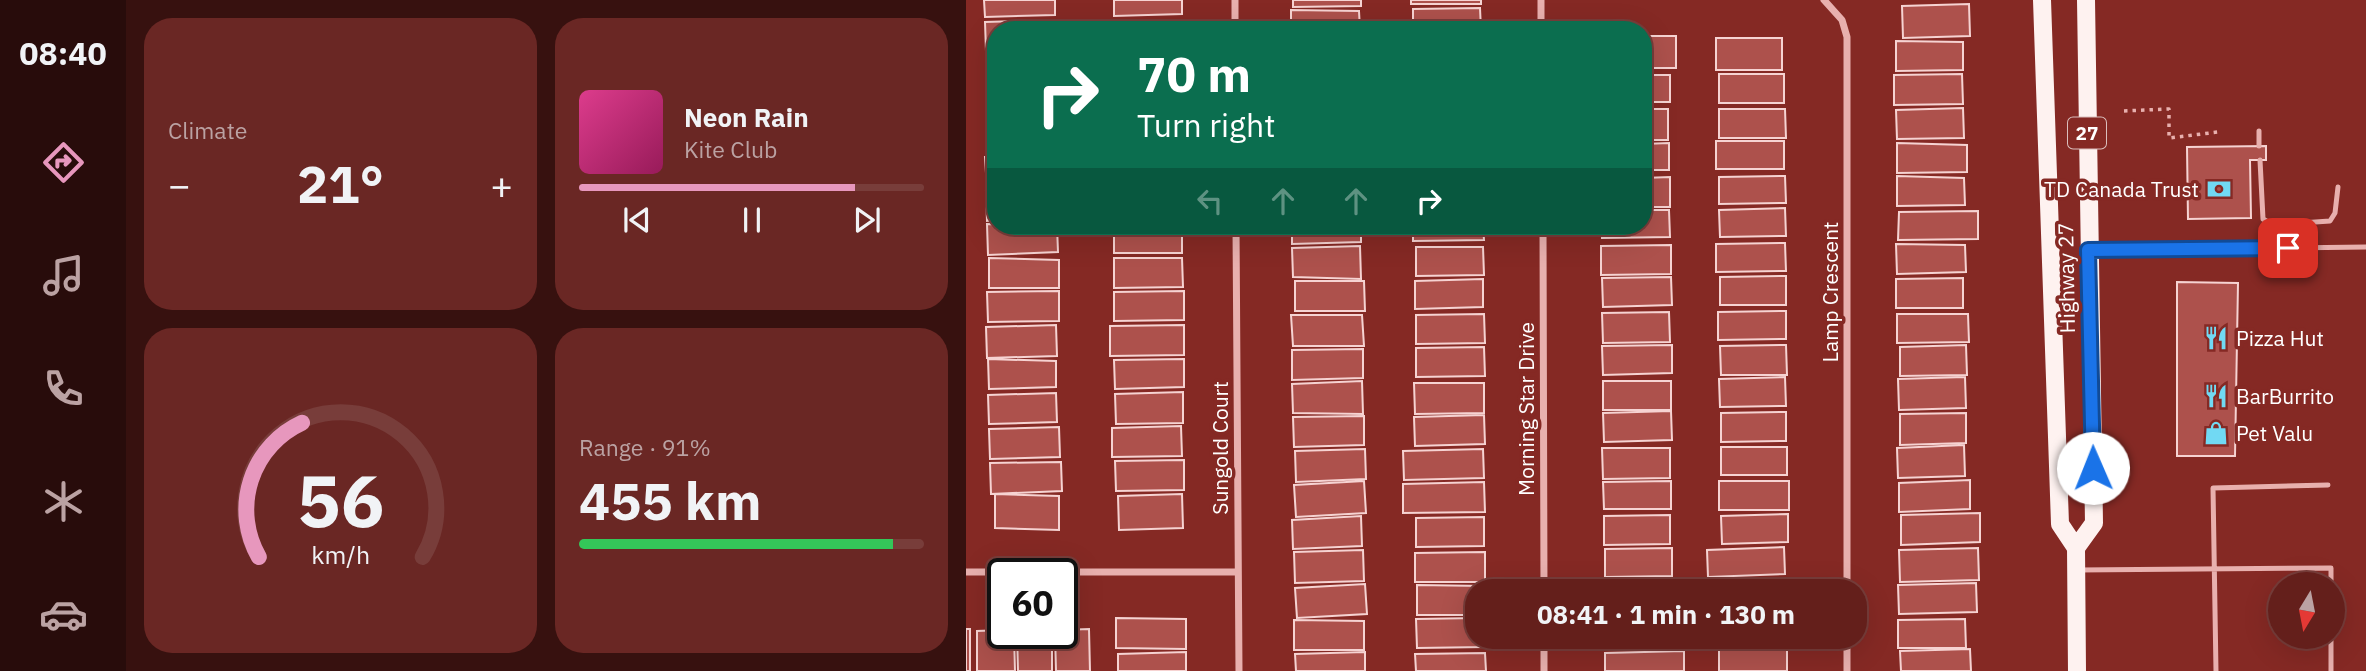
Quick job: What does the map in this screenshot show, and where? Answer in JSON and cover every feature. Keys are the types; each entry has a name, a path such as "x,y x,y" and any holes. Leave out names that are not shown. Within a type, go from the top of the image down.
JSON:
{"main road":[{"name":"Highway 27","path":"2042,0 2060,524 2076,548"},
{"name":"Highway 27","path":"2077,671 2076,548 2094,523 2086,0"}],"street":[{"path":"1235,0 1235,21"},
{"path":"1541,0 1541,21"},
{"name":"Lamp Crescent","path":"1824,0 1842,20 1847,37 1847,579"},
{"name":"Sungold Court","path":"1236,235 1239,671"},
{"name":"Morning Star Drive","path":"1543,235 1544,579"},
{"path":"966,572 1238,572"},
{"path":"1544,649 1544,671"},
{"path":"1847,649 1847,671"}],"lane":[{"path":"2259,131 2259,146"},
{"path":"2260,160 2263,219 2273,225 2330,222 2335,213 2338,187"},
{"path":"2088,250 2366,247"},
{"path":"2216,671 2213,488 2328,485"},
{"path":"2075,570 2331,568 2331,572"},
{"path":"2331,649 2331,671"}],"path":[{"path":"2123,111 2169,109 2169,138 2218,132"}],"building":[{"path":"984,0 1055,0 1055,15 985,17"},
{"path":"1114,0 1182,0 1182,14 1114,16"},
{"path":"1293,0 1361,0 1361,6 1293,7"},
{"path":"1411,0 1481,0 1481,4 1411,4"},
{"path":"1969,4 1970,36 1903,38 1902,6"},
{"path":"1480,8 1481,21 1413,21 1413,9"},
{"path":"1291,10 1359,11 1360,21 1291,21"},
{"path":"987,22 987,51 986,51"},
{"path":"1652,36 1676,36 1676,68 1652,68"},
{"path":"1716,38 1782,38 1782,70 1716,70"},
{"path":"1896,41 1963,42 1963,70 1896,71"},
{"path":"1719,74 1784,74 1784,103 1719,103"},
{"path":"1962,74 1963,104 1894,105 1894,75"},
{"path":"1652,75 1670,75 1670,102 1652,102"},
{"path":"1963,108 1964,138 1897,139 1896,110"},
{"path":"1652,109 1668,109 1668,140 1652,140"},
{"path":"1719,109 1785,109 1786,138 1719,138"},
{"path":"1716,141 1784,141 1784,169 1716,169"},
{"path":"1669,143 1669,170 1652,170 1652,144"},
{"path":"1897,143 1967,145 1967,172 1897,173"},
{"name":"TD Canada Trust","path":"2266,146 2266,160 2250,160 2251,218 2188,219 2187,147"},
{"path":"985,157 987,157 987,189"},
{"path":"1785,176 1786,203 1719,204 1719,177"},
{"path":"1897,176 1964,178 1965,205 1897,206"},
{"path":"1670,177 1670,207 1652,207 1652,178"},
{"path":"1785,208 1786,236 1720,237 1719,210"},
{"path":"1652,210 1669,210 1670,237 1602,238 1602,235 1652,235"},
{"path":"1978,211 1978,239 1898,240 1899,212"},
{"path":"987,235 1057,235 1058,252 988,255"},
{"path":"1114,235 1182,235 1182,253 1114,253"},
{"path":"1292,235 1361,235 1361,242 1292,244"},
{"path":"1413,235 1484,235 1484,240 1413,241"},
{"path":"1785,243 1786,271 1716,272 1716,244"},
{"path":"1896,244 1965,245 1966,272 1897,274"},
{"path":"1671,245 1671,274 1601,275 1601,246"},
{"path":"1360,246 1361,279 1293,277 1292,248"},
{"path":"1416,247 1483,247 1484,275 1416,276"},
{"path":"989,258 1059,260 1059,288 989,288"},
{"path":"1114,258 1182,258 1183,287 1114,288"},
{"path":"1786,276 1786,305 1720,305 1720,277"},
{"path":"1671,277 1672,305 1603,307 1602,278"},
{"path":"1963,278 1963,308 1896,308 1896,279"},
{"path":"1483,279 1483,307 1415,309 1415,281"},
{"path":"1295,281 1364,281 1365,311 1295,311"},
{"path":"2177,282 2238,283 2235,456 2177,456"},
{"path":"1059,291 1059,321 988,322 987,292"},
{"path":"1184,291 1184,320 1114,321 1114,292"},
{"path":"1786,311 1786,339 1718,340 1718,312"},
{"path":"1669,312 1670,342 1603,343 1602,313"},
{"path":"1484,314 1485,343 1416,344 1416,315"},
{"path":"1897,314 1968,314 1969,342 1897,343"},
{"path":"1291,315 1362,315 1364,346 1293,346"},
{"path":"1056,325 1057,356 987,358 986,327"},
{"path":"1184,325 1184,355 1110,356 1110,326"},
{"path":"1672,345 1672,373 1603,375 1602,346"},
{"path":"1786,345 1787,375 1721,375 1720,346"},
{"path":"1966,345 1967,375 1900,376 1900,347"},
{"path":"1484,347 1485,376 1416,377 1416,348"},
{"path":"1363,349 1363,378 1292,380 1292,350"},
{"path":"988,359 1056,361 1056,387 989,389"},
{"path":"1184,359 1184,387 1115,389 1114,360"},
{"path":"1785,377 1786,406 1720,407 1719,379"},
{"path":"1965,377 1966,408 1899,410 1898,379"},
{"path":"1362,381 1363,414 1293,413 1292,384"},
{"path":"1603,381 1671,381 1671,410 1603,410"},
{"path":"1414,383 1484,383 1484,413 1415,414"},
{"path":"1183,392 1183,423 1116,424 1115,394"},
{"path":"1056,393 1057,422 989,424 988,395"},
{"path":"1671,411 1672,440 1604,442 1603,413"},
{"path":"1786,412 1786,441 1721,442 1721,413"},
{"path":"1966,413 1966,443 1900,445 1900,414"},
{"path":"1484,415 1485,444 1415,446 1414,417"},
{"path":"1364,416 1364,445 1294,447 1293,417"},
{"path":"1181,426 1182,456 1112,457 1112,428"},
{"path":"1059,427 1060,457 990,459 989,429"},
{"path":"1964,445 1965,476 1898,478 1897,448"},
{"path":"1721,447 1787,447 1787,475 1721,475"},
{"path":"1602,448 1670,448 1670,478 1603,479"},
{"path":"1365,449 1366,479 1296,482 1295,451"},
{"path":"1483,449 1484,478 1404,480 1403,451"},
{"path":"1184,460 1184,490 1116,491 1115,461"},
{"path":"1061,462 1062,491 991,494 990,463"},
{"path":"1970,480 1970,509 1899,512 1899,483"},
{"path":"1364,481 1366,513 1296,517 1294,485"},
{"path":"1671,481 1671,509 1604,509 1603,482"},
{"path":"1719,481 1789,481 1789,510 1719,510"},
{"path":"1484,482 1485,512 1403,513 1403,484"},
{"path":"995,494 1059,496 1059,530 995,528"},
{"path":"1182,494 1183,528 1119,530 1118,496"},
{"path":"1980,513 1980,542 1901,545 1901,515"},
{"path":"1788,514 1788,542 1722,544 1721,516"},
{"path":"1670,515 1670,544 1604,545 1604,516"},
{"path":"1361,516 1362,546 1293,549 1292,520"},
{"path":"1484,517 1484,546 1416,547 1416,518"},
{"path":"1784,547 1785,574 1708,577 1707,550"},
{"path":"1672,548 1672,576 1605,577 1605,549"},
{"path":"1978,548 1979,580 1900,582 1899,550"},
{"path":"1363,550 1364,581 1295,583 1294,552"},
{"path":"1485,552 1485,579 1465,579 1465,582 1415,582 1415,553"},
{"path":"1976,583 1977,612 1899,614 1898,585"},
{"path":"1365,584 1367,614 1297,618 1295,588"},
{"path":"1417,585 1465,586 1465,615 1417,615"},
{"path":"1116,618 1186,619 1186,649 1116,648"},
{"path":"1465,618 1465,647 1417,648 1416,619"},
{"path":"1965,619 1966,648 1898,648 1898,620"},
{"path":"1294,620 1364,621 1364,650 1294,650"},
{"path":"966,629 970,629 970,671 966,671"},
{"path":"1078,629 1089,629 1090,671 1056,671 1055,649 1078,649"},
{"path":"977,631 987,631 987,649 1014,649 1015,671 977,671"},
{"path":"1017,649 1052,649 1052,671 1018,671"},
{"path":"1787,649 1787,671 1719,671 1719,650"},
{"path":"1970,649 1971,671 1901,671 1900,651"},
{"path":"1684,651 1684,671 1605,671 1605,653"},
{"path":"1186,652 1186,671 1118,671 1118,654"},
{"path":"1365,652 1365,671 1296,671 1295,654"},
{"path":"1485,653 1486,671 1416,671 1415,654"}],"place":[{"name":"TD Canada Trust","path":"2219,189"},
{"name":"Pizza Hut","path":"2216,338"},
{"name":"BarBurrito","path":"2216,396"},
{"name":"Pet Valu","path":"2216,433"}],"route":[{"path":"2093,468 2088,250 2288,248"}]}
